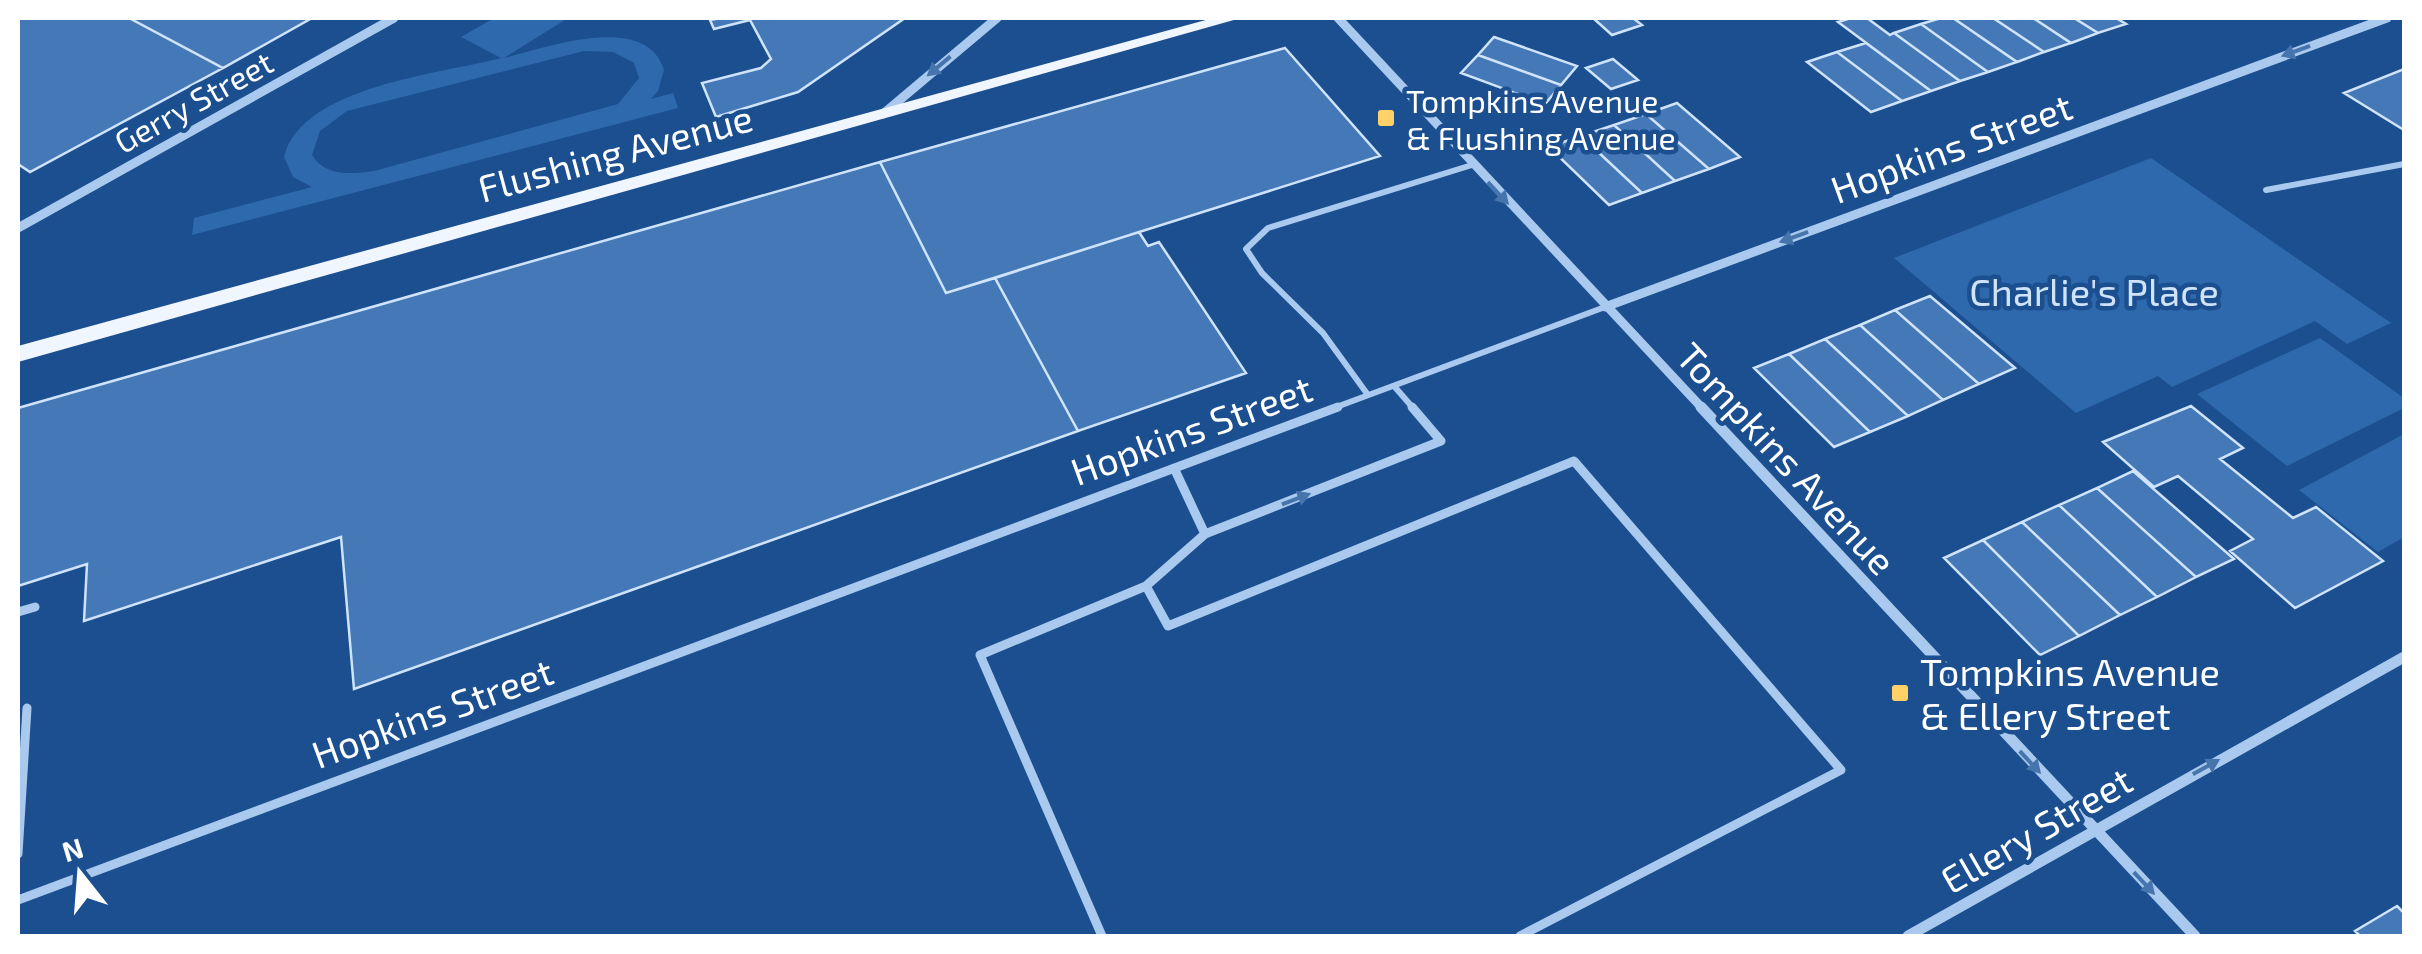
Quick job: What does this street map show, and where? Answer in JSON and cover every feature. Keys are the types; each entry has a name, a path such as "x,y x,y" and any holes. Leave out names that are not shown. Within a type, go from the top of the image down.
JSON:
{"main road":[{"name":"Flushing Avenue","path":"18,354 1232,18"}],"street":[{"name":"Gerry Street","path":"18,228 394,18"},
{"path":"881,115 997,18"},
{"name":"Tompkins Avenue","path":"1338,18 2195,936"},
{"name":"Hopkins Street","path":"1605,307 2387,18"},
{"name":"Ellery Street","path":"1908,936 2404,657"}],"lane":[{"path":"2266,190 2404,164"},
{"path":"1368,395 1323,334 1262,274 1246,249 1268,228 1472,165"},
{"name":"Hopkins Street","path":"18,900 1605,307"},
{"path":"1102,936 980,655 1146,586 1205,534 1441,441 1394,386"},
{"path":"1146,586 1168,626 1574,462 1840,770 1520,936"},
{"path":"1174,468 1205,534"},
{"path":"18,612 35,607"},
{"path":"18,854 28,708"}],"green space":[{"path":"494,18 568,18 504,58 593,38 637,42 654,52 664,70 658,91 651,99 673,93 678,108 192,235 194,218 312,187 293,177 284,157 296,133 317,114 376,87 501,58 461,37","holes":["584,51 613,52 634,63 639,78 618,104 374,171 332,171 312,155 320,131 347,111"]},
{"name":"Charlie's Place","path":"2151,158 2391,323 2347,344 2315,321 2172,387 2158,376 2076,413 1894,258"},
{"path":"2320,338 2404,398 2404,408 2287,466 2197,394"},
{"path":"2404,434 2404,537 2378,552 2299,490"}],"building":[{"path":"18,18 129,18 223,68 30,172 18,164"},
{"path":"129,18 312,18 223,68"},
{"path":"905,18 798,92 716,117 702,83 761,68 771,59 750,20 714,29 710,20"},
{"path":"1593,18 1633,18 1642,25 1612,35"},
{"path":"1867,18 1890,35 1894,33 1960,81 1931,91 1838,22"},
{"path":"1953,18 2017,62 1988,72 1921,24"},
{"path":"1953,18 1993,18 2044,52 2017,62"},
{"path":"1993,18 2033,18 2071,43 2044,52"},
{"path":"2033,18 2074,18 2098,33 2071,43"},
{"path":"2074,18 2116,18 2126,24 2098,33"},
{"path":"1921,24 1988,72 1960,81 1894,33"},
{"path":"1494,37 1577,66 1561,85 1478,55"},
{"path":"1866,43 1931,91 1902,101 1837,52"},
{"path":"1285,48 1380,156 946,293 880,162"},
{"path":"1837,52 1902,101 1871,112 1807,62"},
{"path":"1478,55 1561,85 1545,104 1461,73"},
{"path":"1613,59 1638,80 1611,89 1586,68"},
{"path":"2404,69 2404,130 2344,93"},
{"path":"1677,103 1740,157 1709,169 1646,114"},
{"path":"1646,114 1709,169 1675,181 1614,125"},
{"path":"1614,125 1675,181 1642,193 1581,136"},
{"path":"1581,136 1642,193 1609,205 1549,147"},
{"path":"880,162 946,293 995,278 1078,431 354,689 341,537 84,621 87,564 18,586 18,408"},
{"path":"1139,232 1148,246 1159,242 1246,373 1078,431 995,278"},
{"path":"1930,296 2015,368 1979,384 1895,310"},
{"path":"1895,310 1979,384 1943,400 1860,325"},
{"path":"1860,325 1943,400 1908,416 1825,339"},
{"path":"1825,339 1908,416 1870,432 1789,354"},
{"path":"1789,354 1870,432 1834,447 1754,368"},
{"path":"2191,406 2243,448 2220,459 2293,518 2316,507 2383,561 2295,608 2230,551 2253,539 2178,476 2154,487 2103,442"},
{"path":"2133,471 2234,559 2196,577 2097,488"},
{"path":"2097,488 2196,577 2157,597 2059,505"},
{"path":"2059,505 2157,597 2120,615 2022,522"},
{"path":"2022,522 2120,615 2079,636 1983,540"},
{"path":"1983,540 2079,636 2040,655 1944,558"},
{"path":"2397,906 2404,913 2404,936 2360,936 2355,931"}],"place":[{"name":"Tompkins Avenue & Flushing Avenue","path":"1386,118"},
{"name":"Tompkins Avenue & Ellery Street","path":"1900,693"}]}
